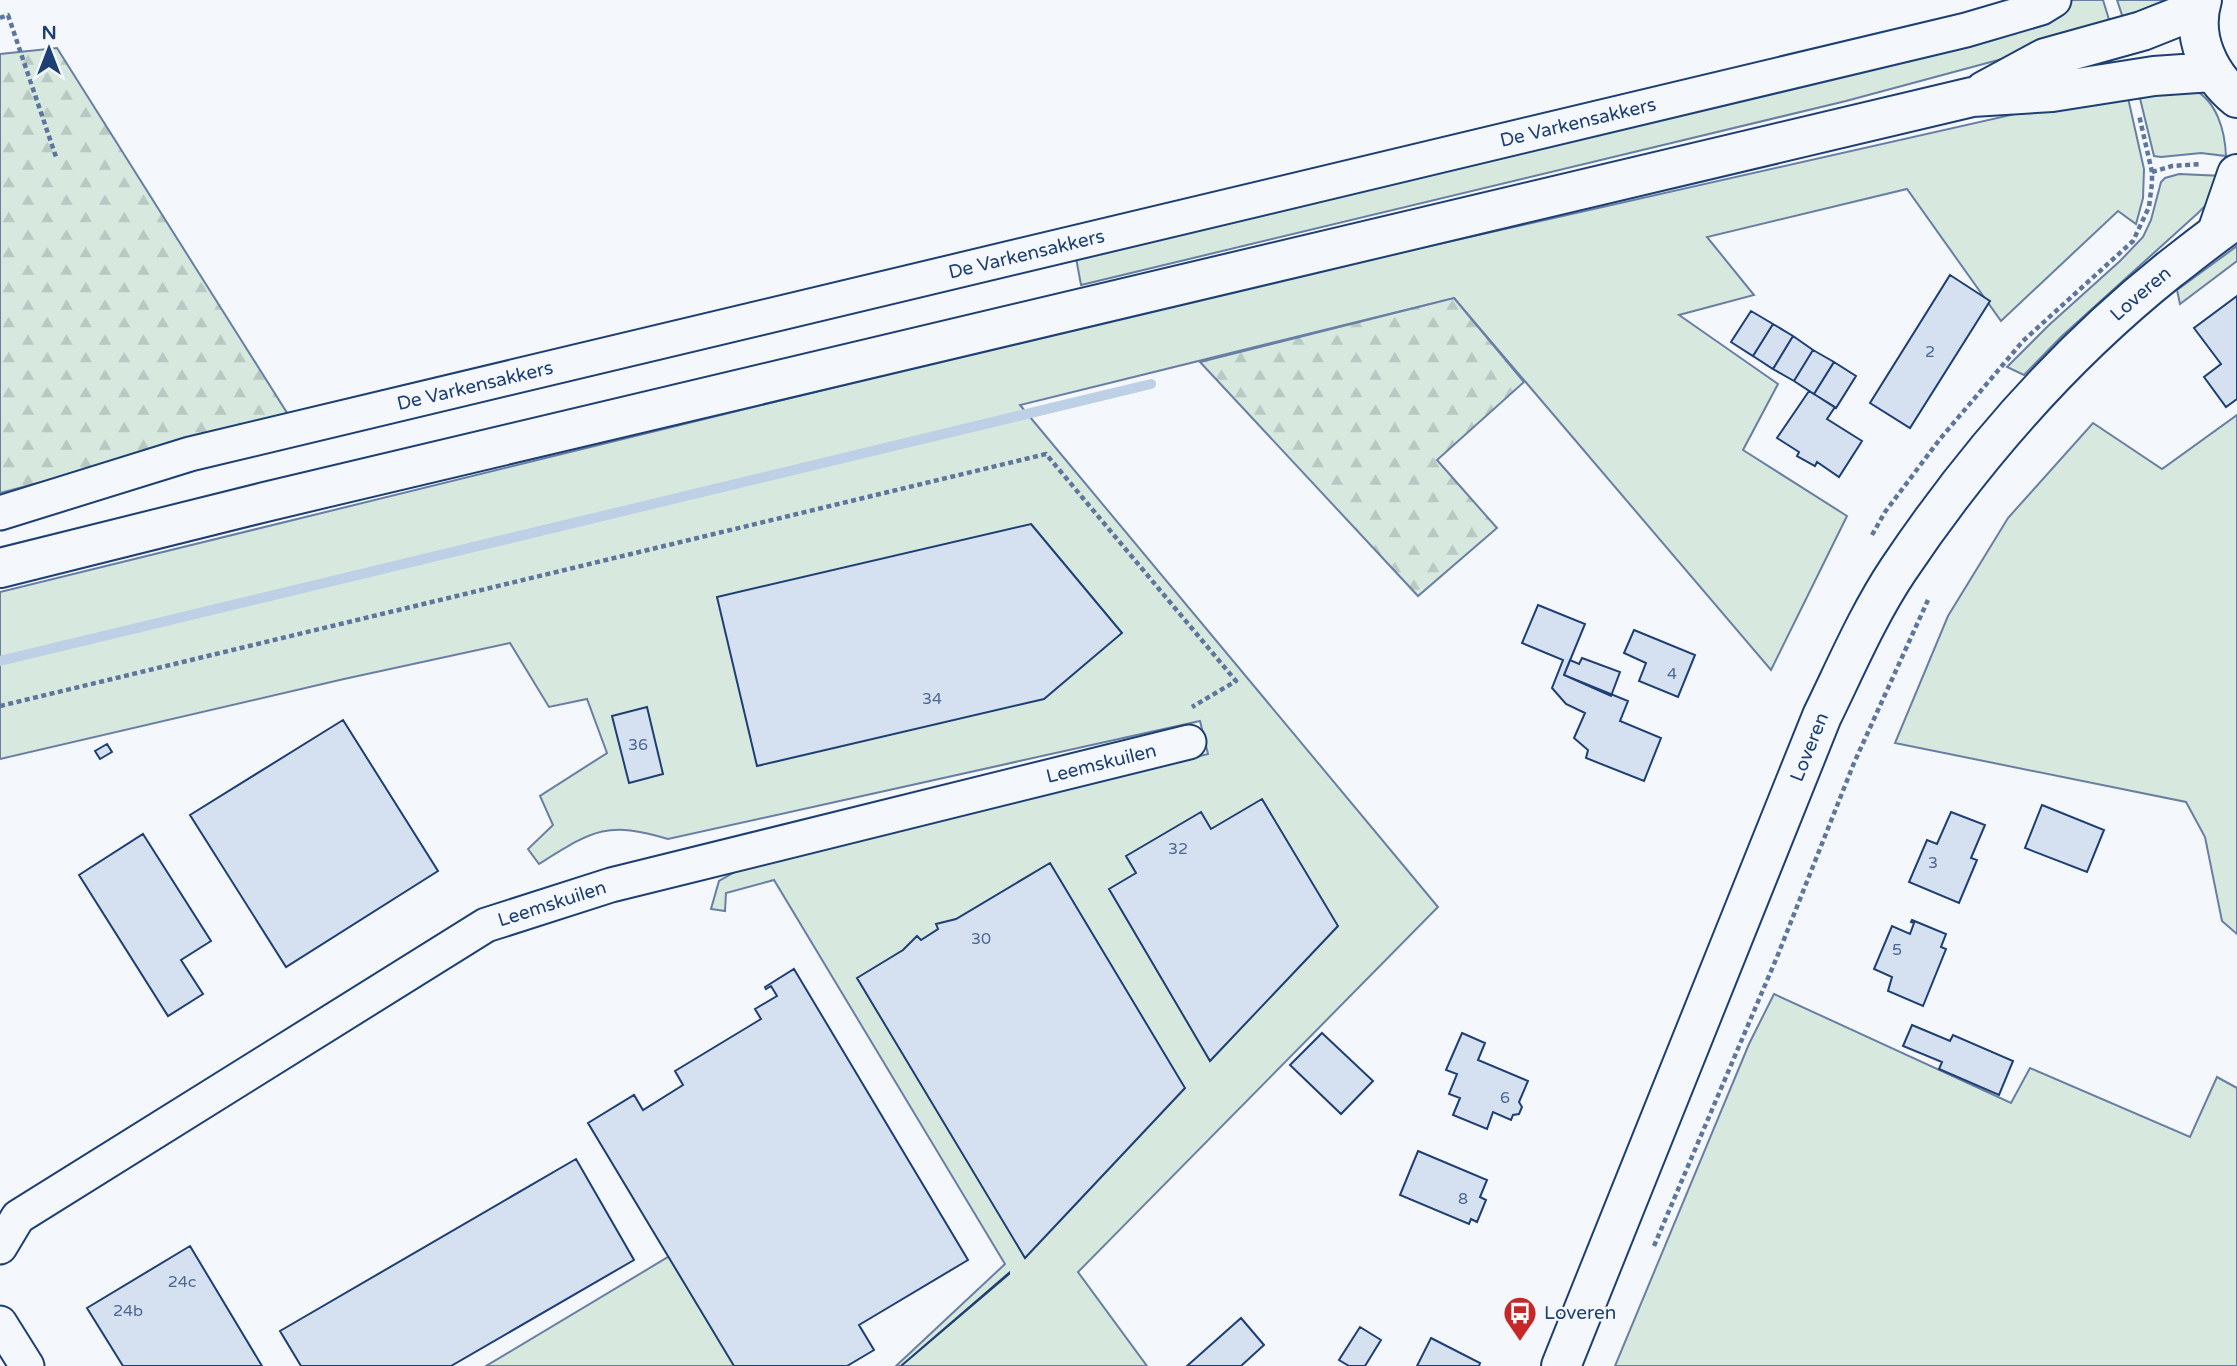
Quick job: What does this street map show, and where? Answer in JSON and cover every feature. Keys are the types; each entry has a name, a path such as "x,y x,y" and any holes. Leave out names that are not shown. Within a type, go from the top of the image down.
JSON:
{"main road":[{"path":"1972,97 2045,58 2142,32 2201,4 2201,41 2225,85"},
{"path":"0,568 306,492 1972,97 2052,92 2154,76 2225,85"},
{"name":"Loveren","path":"1561,1366 1822,716 1860,638 1898,571 1963,481 2044,385 2132,300 2227,226 2223,169"}],"street":[{"name":"De Varkensakkers","path":"0,513 190,454 1966,30 2041,8 2054,0"},
{"name":"Leemskuilen","path":"0,1247 18,1217 486,925 611,885 1189,742"},
{"path":"0,1324 27,1366"}],"path":[{"path":"0,18 8,15 56,158"},
{"path":"2152,172 2172,166 2223,169"},
{"path":"0,706 1046,454 1236,681 1191,708 1189,742"},
{"path":"1652,1251 1777,957 1854,763 1933,589"}],"green space":[{"path":"2072,0 2103,0 2111,26 2028,52 1846,101 1081,285 1074,247 1947,43 2014,33 2045,21"},
{"path":"2117,0 2168,0 2124,21"},
{"path":"57,48 289,416 0,493 0,54"},
{"path":"2137,86 2181,87 2201,94 2218,118 2226,156 2201,153 2154,156"},
{"path":"2126,89 2144,169 2143,198 2136,224 2118,211 2001,321 1907,189 1707,237 1754,295 1679,315 1778,384 1743,450 1847,516 1771,670 1454,298 1020,405 1438,907 1078,1272 1147,1366 896,1366 1005,1264 774,880 726,893 725,911 711,909 719,881 742,868 1208,754 1200,721 668,839 629,830 600,832 539,864 528,849 553,825 540,796 607,753 587,699 549,707 510,643 0,759 0,592 1181,302"},
{"path":"2179,174 2223,176 2209,202 2198,213 2062,336 2024,375 2007,367 2143,237 2151,220 2161,182"},
{"path":"2237,246 2237,261 2180,304 2177,290"},
{"path":"1454,298 1524,382 1437,460 1497,528 1418,596 1200,362"},
{"path":"2237,415 2237,934 2222,921 2205,837 2186,802 1895,743 1948,616 2008,518 2093,423 2162,469"},
{"path":"1774,994 2011,1103 2030,1068 2190,1137 2217,1077 2237,1088 2237,1366 1615,1366 1749,1044"},
{"path":"673,1254 737,1366 486,1366"}],"building":[{"path":"1950,275 1990,301 1910,428 1870,403"},
{"path":"2237,296 2237,399 2226,407 2204,377 2221,364 2194,328"},
{"path":"1751,311 1773,324 1753,356 1731,342"},
{"path":"1773,324 1793,336 1773,369 1753,356"},
{"path":"1793,336 1813,350 1794,381 1773,369"},
{"path":"1813,350 1834,362 1814,394 1794,381"},
{"path":"1834,362 1856,376 1836,408 1814,394"},
{"path":"1809,391 1835,407 1827,419 1862,441 1839,477 1817,462 1815,466 1797,456 1799,452 1777,438"},
{"path":"1031,524 1122,633 1044,699 757,766 717,597"},
{"path":"1538,605 1585,624 1564,675 1628,701 1620,721 1661,738 1644,781 1586,758 1588,750 1574,738 1585,713 1566,704 1552,688 1563,660 1522,643"},
{"path":"1634,630 1695,655 1678,697 1639,681 1646,663 1624,653"},
{"path":"1582,658 1620,672 1611,696 1564,675 1570,660 1579,664"},
{"path":"647,707 663,774 629,783 612,716"},
{"path":"343,720 438,871 286,967 190,815"},
{"path":"107,744 112,752 100,759 95,751"},
{"path":"1262,799 1338,926 1210,1061 1109,889 1136,873 1126,856 1201,812 1211,829"},
{"path":"2042,805 2104,830 2087,872 2025,848"},
{"path":"1951,812 1985,825 1971,858 1977,860 1959,903 1909,882 1927,840 1937,844"},
{"path":"143,834 211,941 181,960 203,994 168,1016 79,875"},
{"path":"1050,863 1185,1088 1025,1258 857,978 903,950 917,936 921,940 938,929 936,924 956,919"},
{"path":"1912,920 1946,934 1941,947 1946,949 1923,1006 1888,991 1892,977 1874,969 1892,926 1910,934 1914,923"},
{"path":"794,969 968,1260 859,1325 874,1350 847,1366 734,1366 588,1123 634,1095 643,1110 683,1085 675,1071 761,1019 755,1009 777,996 771,986 766,989 765,987"},
{"path":"1912,1025 1950,1041 1953,1035 2013,1061 1999,1095 1939,1069 1942,1062 1903,1046"},
{"path":"1322,1033 1373,1081 1341,1114 1290,1065"},
{"path":"1462,1033 1485,1043 1478,1060 1528,1081 1519,1102 1522,1107 1519,1114 1513,1115 1511,1120 1493,1112 1487,1129 1453,1115 1460,1098 1449,1094 1457,1074 1446,1070"},
{"path":"1418,1151 1487,1180 1480,1197 1486,1200 1477,1222 1471,1219 1469,1224 1400,1195"},
{"path":"576,1159 634,1260 451,1366 301,1366 280,1331"},
{"path":"190,1246 262,1366 123,1366 87,1308"},
{"path":"1009,1273 1009,1274 901,1366"},
{"path":"1241,1318 1264,1345 1241,1366 1187,1366"},
{"path":"1360,1327 1381,1340 1365,1366 1349,1366 1339,1360"},
{"path":"1431,1338 1480,1363 1479,1366 1417,1366"}],"waterway":[{"path":"0,661 1151,384"}],"place":[{"name":"Loveren","path":"1520,1343"}]}
